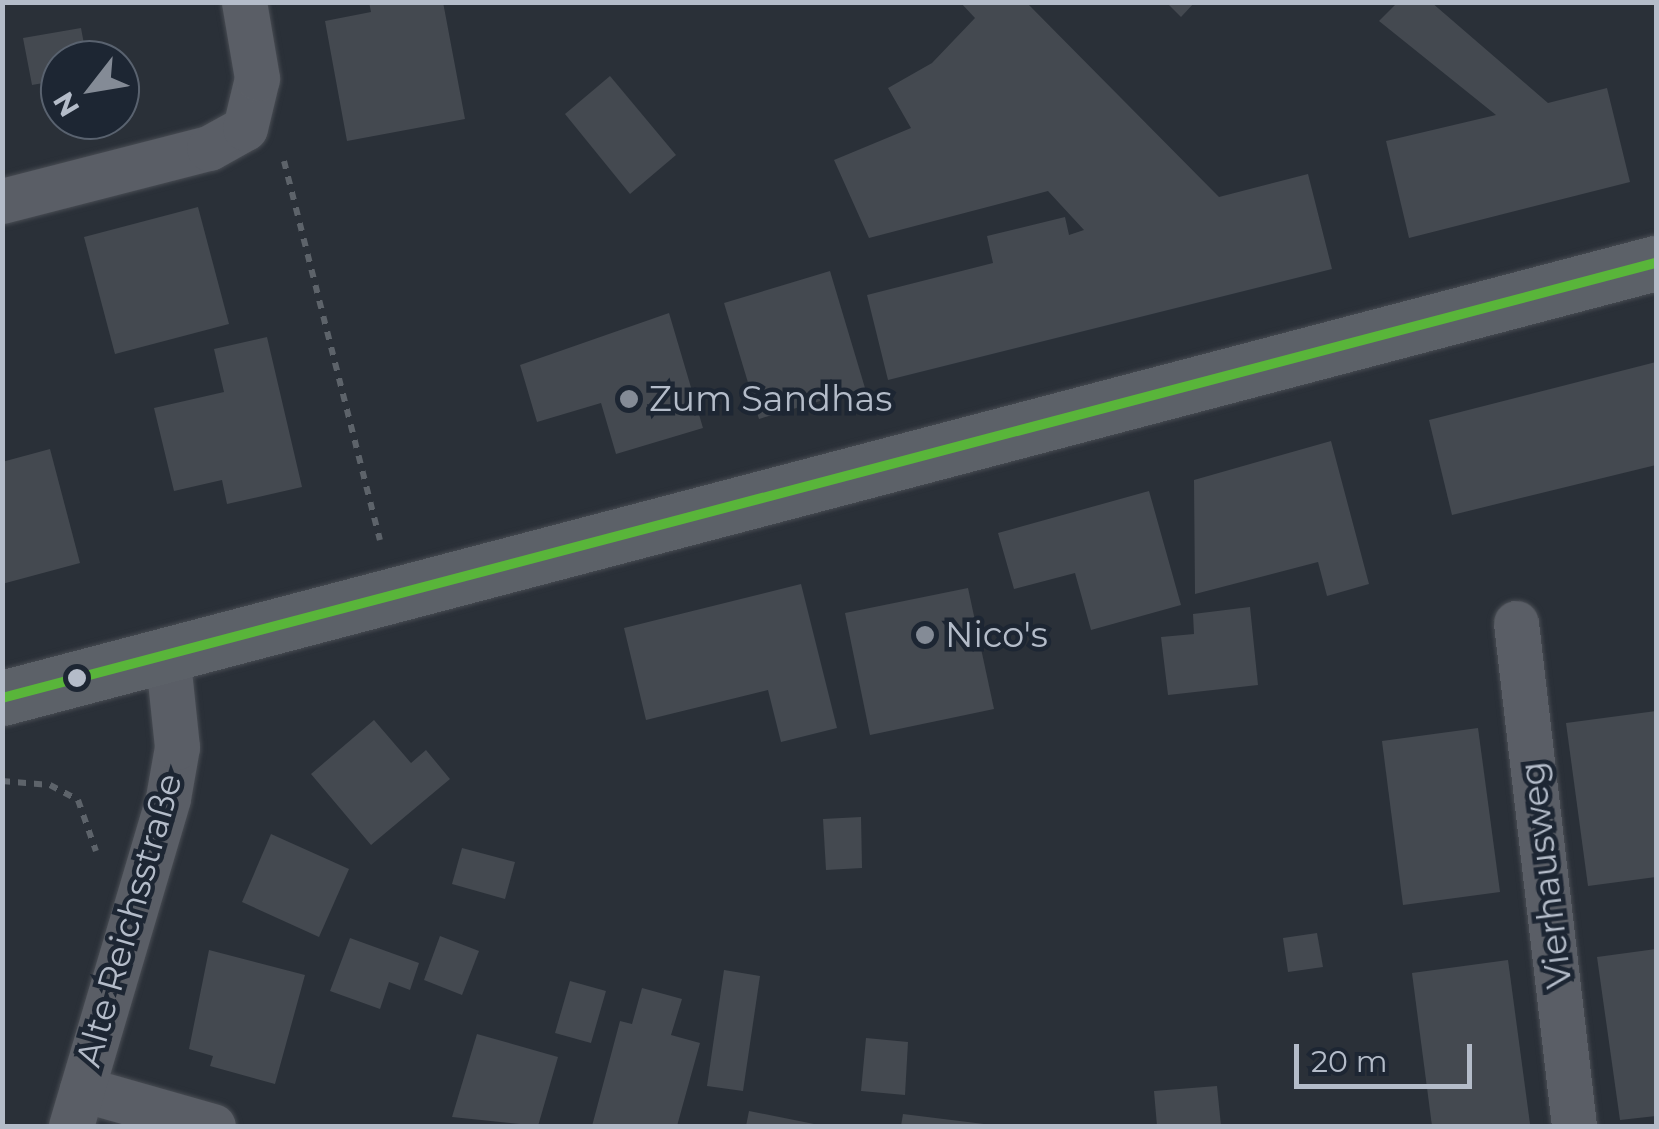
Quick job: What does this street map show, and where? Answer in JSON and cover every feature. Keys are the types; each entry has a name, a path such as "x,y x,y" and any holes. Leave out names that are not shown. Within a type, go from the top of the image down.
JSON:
{"main road":[{"path":"2,698 392,592 1656,263"}],"street":[{"path":"2,201 208,148 246,128 257,78 244,2"},
{"name":"Vierhausweg","path":"1516,624 1574,1126"},
{"name":"Alte Reichsstraße","path":"76,1108 151,861 177,747 167,652"},
{"path":"76,1108 213,1126"}],"path":[{"path":"246,128 291,168 392,592"},
{"path":"2,782 50,784 78,800 97,854 151,861"}],"building":[{"path":"369,2 443,2 465,119 347,141 325,21 371,12"},
{"path":"960,2 1026,2 1219,197 1308,174 1332,269 888,380 867,295 993,263 987,236 1065,217 1069,235 1084,230 1048,191 869,238 834,160 911,128 888,88 932,63 975,18"},
{"path":"1166,2 1195,2 1181,17"},
{"path":"1398,2 1431,2 1548,103 1607,88 1630,182 1409,238 1386,141 1496,115 1379,21"},
{"path":"81,28 83,40 40,40 40,84 32,85 23,38"},
{"path":"610,76 676,155 630,194 565,114"},
{"path":"198,207 229,324 115,354 84,237"},
{"path":"830,271 865,388 759,419 724,303"},
{"path":"669,313 703,428 616,454 601,403 537,422 520,365"},
{"path":"267,337 302,487 227,504 222,480 174,491 154,408 224,392 214,349"},
{"path":"1656,362 1656,465 1452,515 1429,420"},
{"path":"1331,441 1369,584 1327,596 1318,562 1195,594 1194,480"},
{"path":"50,449 80,563 2,584 2,462"},
{"path":"1149,491 1181,605 1091,630 1075,573 1014,589 998,533"},
{"path":"801,584 837,728 781,742 768,690 646,720 624,628"},
{"path":"968,588 994,709 870,735 845,613"},
{"path":"1250,607 1258,685 1168,695 1161,637 1194,634 1193,614"},
{"path":"1656,711 1656,877 1588,886 1566,723"},
{"path":"374,720 411,763 426,750 450,779 371,845 311,774"},
{"path":"1478,728 1500,892 1403,905 1382,741"},
{"path":"861,817 862,868 826,870 823,819"},
{"path":"271,834 349,869 319,937 242,902"},
{"path":"462,848 515,862 505,899 452,884"},
{"path":"1317,933 1323,967 1288,972 1283,938"},
{"path":"440,936 479,951 462,995 424,980"},
{"path":"350,938 419,963 410,990 389,982 380,1009 330,991"},
{"path":"1656,949 1656,1116 1620,1120 1597,957"},
{"path":"209,950 305,975 275,1084 210,1066 213,1056 189,1049"},
{"path":"1508,960 1530,1124 1432,1126 1412,973"},
{"path":"724,970 760,976 743,1091 707,1086"},
{"path":"570,981 606,991 591,1043 555,1033"},
{"path":"642,988 682,999 671,1035 700,1043 677,1126 592,1126 620,1021 632,1024"},
{"path":"477,1034 558,1057 538,1126 452,1117"},
{"path":"866,1038 908,1042 905,1095 861,1091"},
{"path":"1217,1086 1221,1126 1157,1126 1154,1091"},
{"path":"749,1111 819,1125 819,1126 746,1126"},
{"path":"903,1114 984,1124 901,1126"}],"transit line":[{"path":"2,698 1656,263"}],"place":[{"name":"Zum Sandhas","path":"629,399"},
{"name":"Nico's","path":"925,635"}]}
